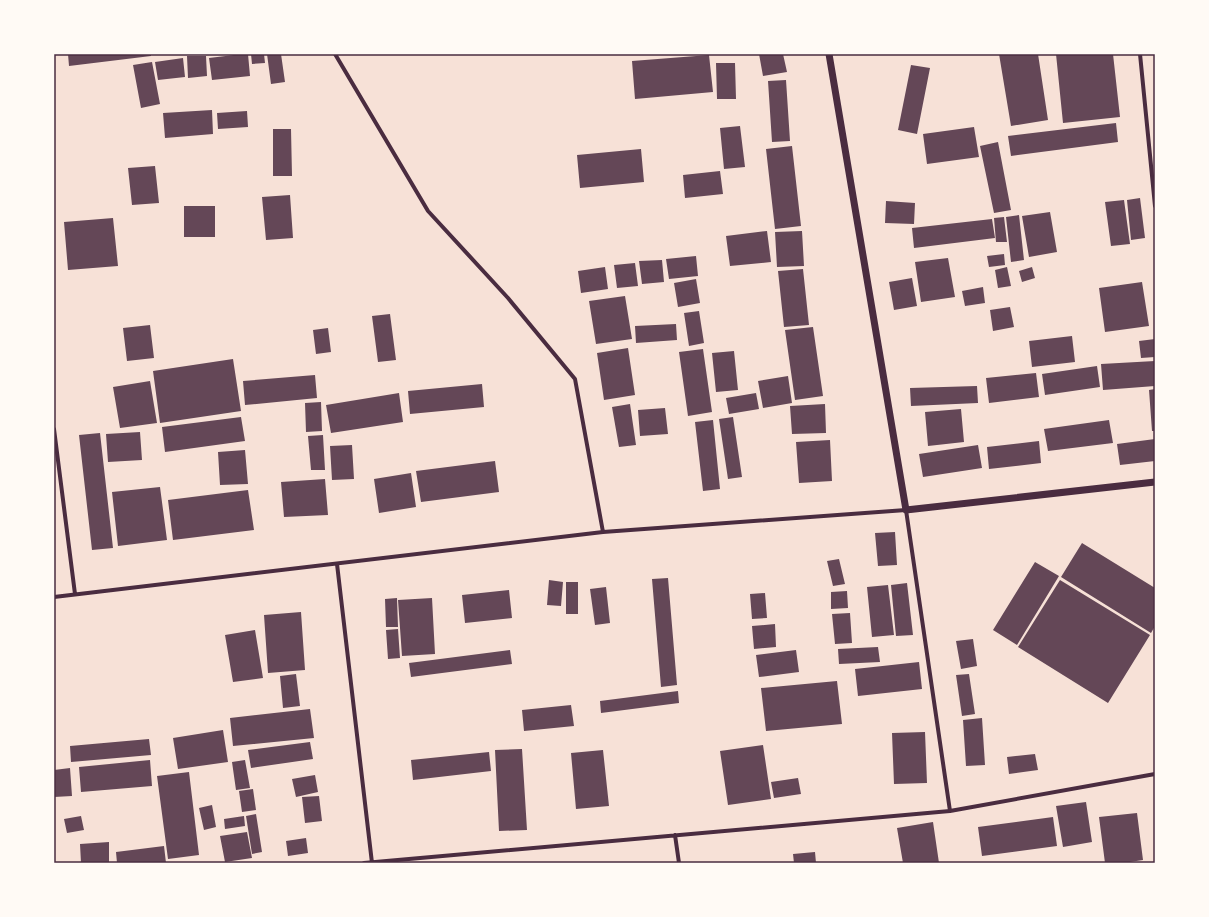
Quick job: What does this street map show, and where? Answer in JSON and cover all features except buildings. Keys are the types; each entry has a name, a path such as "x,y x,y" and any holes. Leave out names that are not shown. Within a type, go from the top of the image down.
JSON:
{"street":[{"path":"335,54 428,211 508,298 575,379 603,532"},
{"path":"829,54 906,510 950,811"},
{"path":"1140,54 1155,206"},
{"path":"54,429 75,594"},
{"path":"54,597 603,532 906,510 1155,482"},
{"path":"337,564 372,862"},
{"path":"364,863 950,811 1155,774"},
{"path":"675,836 679,863"}]}
